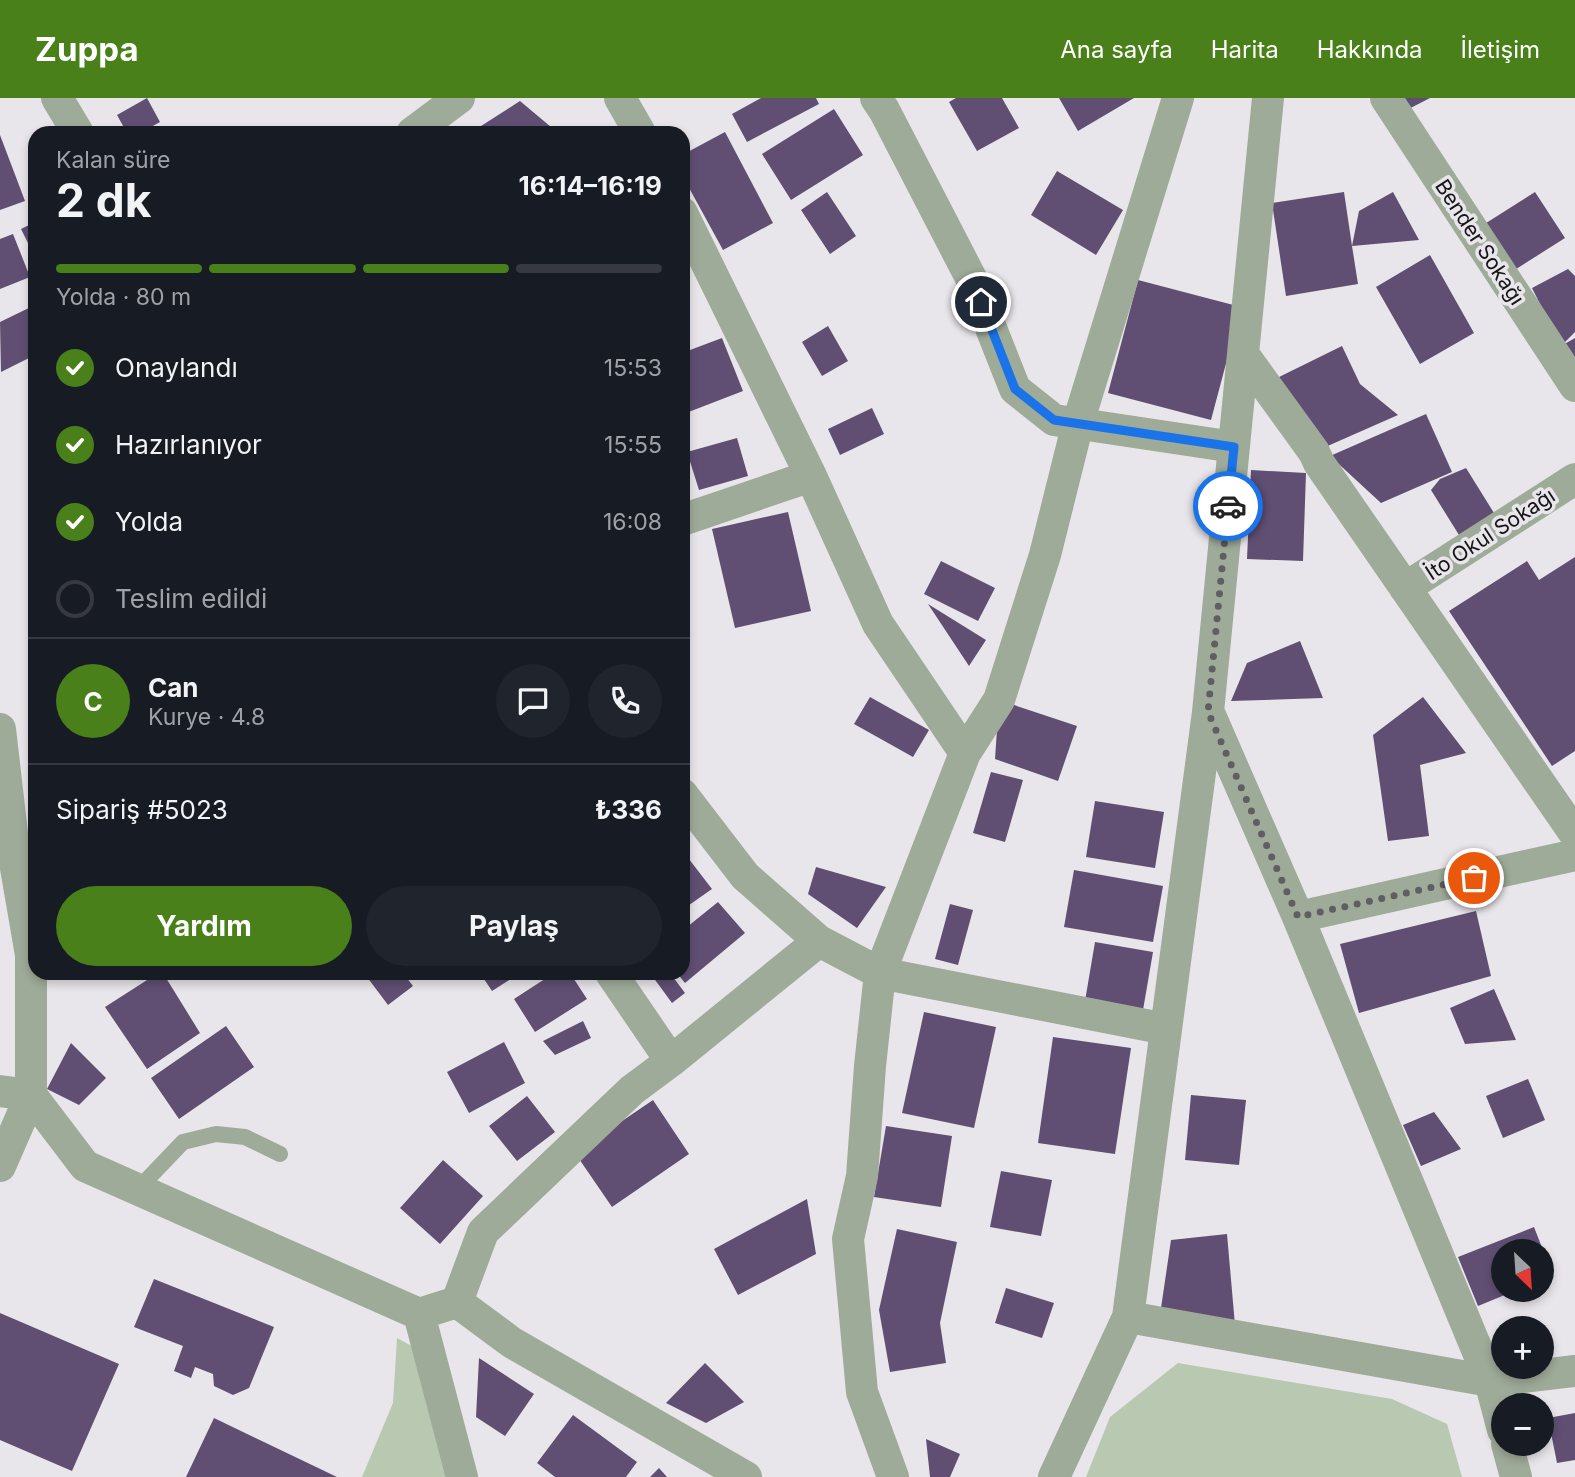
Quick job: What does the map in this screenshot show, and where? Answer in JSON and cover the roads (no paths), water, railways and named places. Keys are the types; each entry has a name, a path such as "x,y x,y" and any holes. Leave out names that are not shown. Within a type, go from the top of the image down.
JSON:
{"street":[{"path":"57,98 74,126"},
{"path":"421,126 459,98"},
{"path":"620,98 636,126"},
{"path":"876,98 972,280 1015,389 1054,420 1234,447"},
{"path":"893,1477 862,1392 848,1239 862,1176 880,973 965,753 999,700 1045,555 1078,423 1178,98"},
{"path":"1054,1477 1128,1317 1208,712 1268,98"},
{"name":"Bender Sokağı","path":"1386,98 1575,386"},
{"path":"690,229 811,476 878,625 965,753"},
{"path":"1243,354 1314,452 1575,834"},
{"path":"690,517 811,476"},
{"name":"İto Okul Sokağı","path":"1405,588 1575,479"},
{"path":"1208,712 1298,917 1493,1393"},
{"path":"0,729 26,865 28,901"},
{"path":"690,804 745,876 819,941 880,973 1166,1029"},
{"path":"1298,917 1575,855"},
{"path":"457,1302 483,1232 632,1090 819,941"},
{"path":"0,1166 31,1095 31,980"},
{"path":"616,980 671,1061"},
{"path":"0,1091 31,1095 85,1166 419,1314 457,1302"},
{"path":"457,1302 511,1342 746,1477"},
{"path":"419,1314 462,1477"},
{"path":"1128,1317 1490,1381 1575,1371"},
{"path":"1510,1456 1516,1477"}],"lane":[{"path":"138,1189 183,1142 216,1135 245,1137 280,1154"}]}
